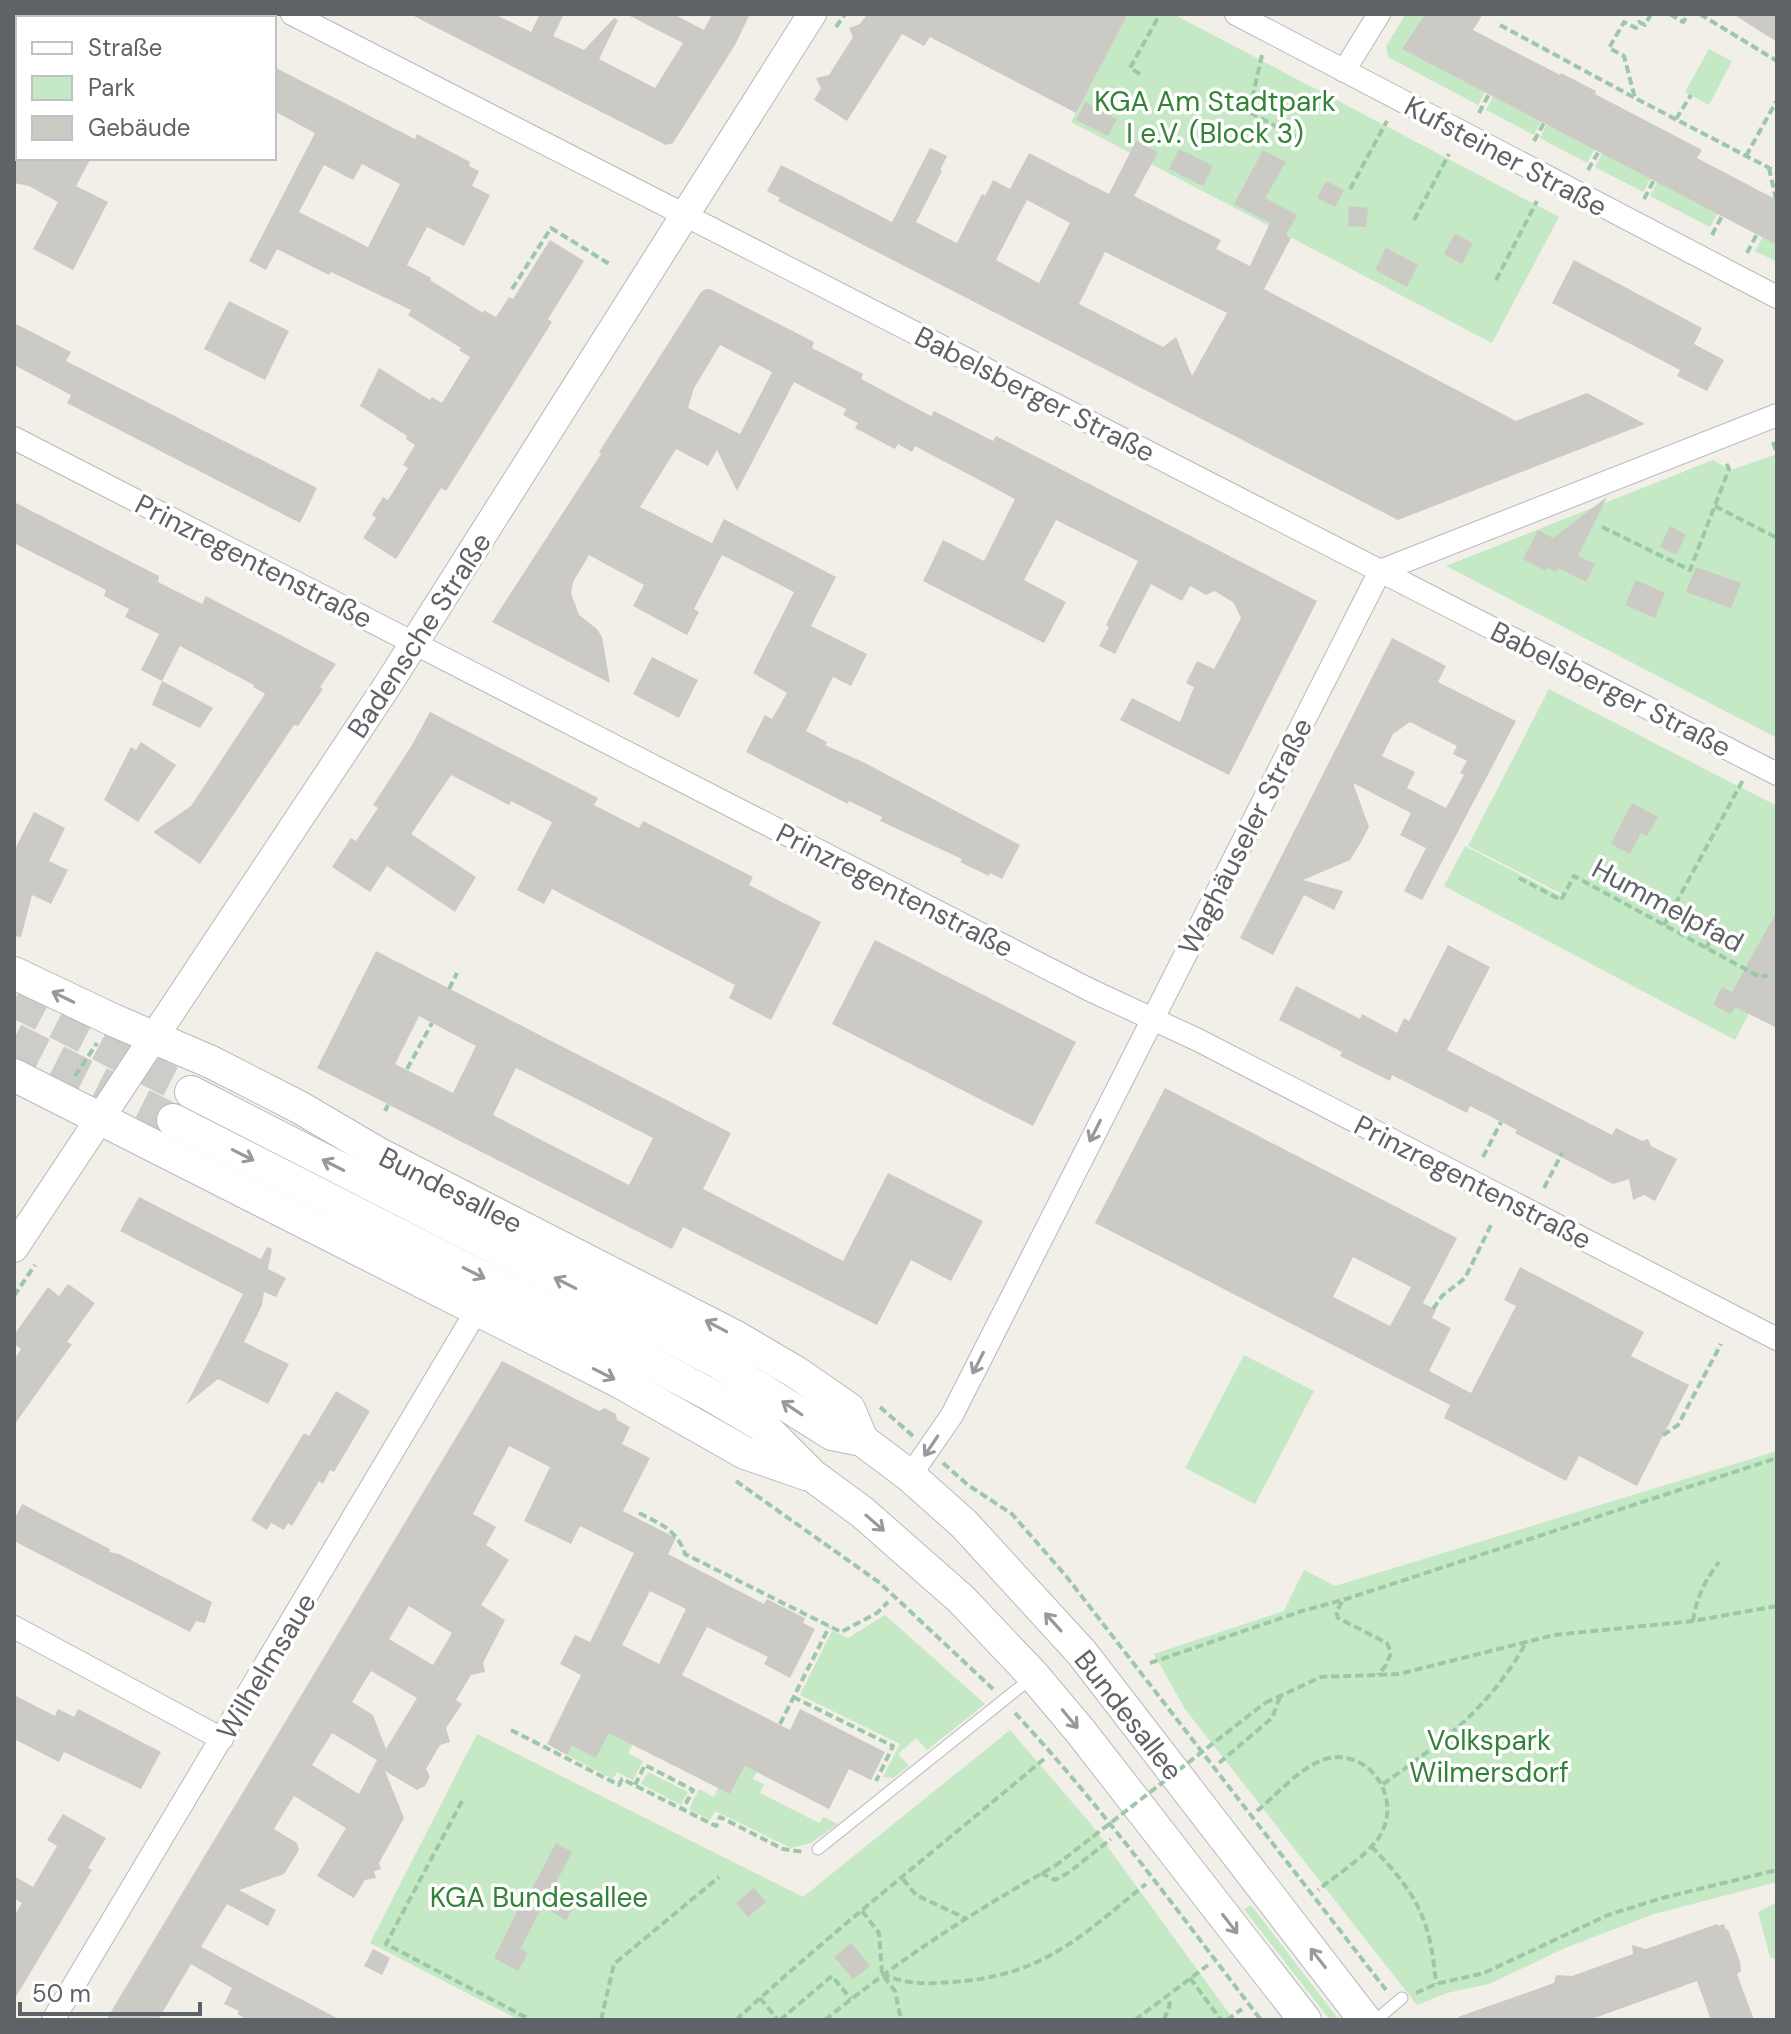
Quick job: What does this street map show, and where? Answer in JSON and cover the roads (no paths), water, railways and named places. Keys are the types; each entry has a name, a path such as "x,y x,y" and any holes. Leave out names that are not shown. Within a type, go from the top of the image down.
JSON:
{"main road":[{"name":"Bundesallee","path":"14,973 211,1062 299,1107 379,1154 736,1337 797,1373 849,1409 862,1440"},
{"name":"Bundesallee","path":"14,1075 646,1396 745,1453 813,1476"},
{"name":"Bundesallee","path":"191,1092 718,1362 832,1434 862,1440 910,1476 964,1524 1082,1653 1365,2020"},
{"name":"Bundesallee","path":"173,1120 707,1393 763,1426 813,1476 862,1512 961,1599 1034,1676 1091,1744 1305,2020"}],"street":[{"name":"Babelsberger Straße","path":"292,14 1777,774"},
{"name":"Badensche Straße","path":"14,1248 414,643 812,14"},
{"name":"Kufsteiner Straße","path":"1236,14 1777,297"},
{"path":"1344,71 1379,14"},
{"path":"1380,571 1777,415"},
{"name":"Prinzregentenstraße","path":"14,438 1777,1339"},
{"name":"Waghäuseler Straße","path":"910,1476 952,1415 1380,571"},
{"name":"Wilhelmsaue","path":"53,2020 477,1310"},
{"path":"14,1627 222,1739"}],"lane":[{"path":"818,1849 1034,1676"},
{"path":"1376,2020 1399,2001"}],"tunnel":[{"path":"14,1001 191,1092"},
{"path":"14,1039 173,1120"}],"park label":[{"name":"KGA Am Stadtpark I e.V. (Block 3)","path":"1215,117"},
{"name":"Volkspark Wilmersdorf","path":"1489,1756"},
{"name":"KGA Bundesallee","path":"539,1897"}]}
